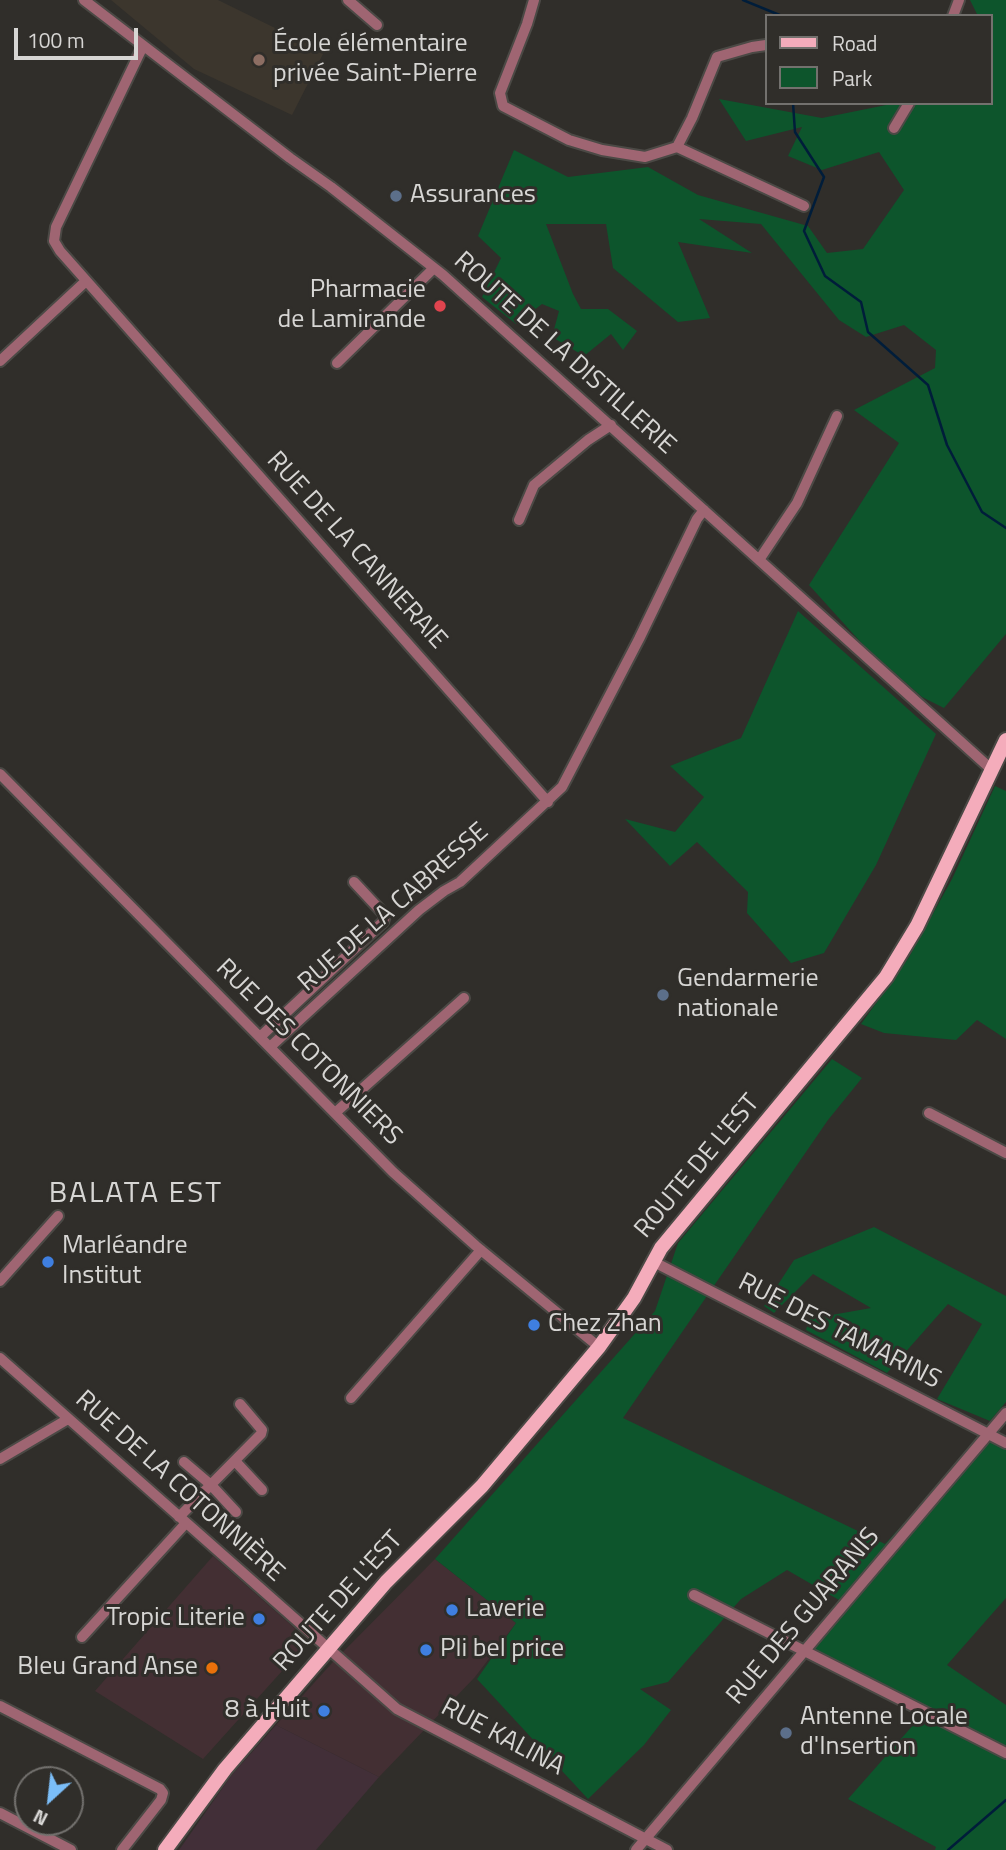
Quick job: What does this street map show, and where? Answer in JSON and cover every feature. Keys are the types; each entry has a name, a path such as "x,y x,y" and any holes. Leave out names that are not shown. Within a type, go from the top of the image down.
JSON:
{"main road":[{"name":"ROUTE DE L'EST","path":"165,1850 225,1769 386,1582 482,1486 599,1347 635,1298 661,1248 839,1037 886,977 917,926 1006,740"}],"street":[{"name":"ROUTE DE LA DISTILLERIE","path":"84,0 341,194 434,268 991,769"},
{"path":"348,0 377,25"},
{"path":"534,0 500,93 503,106 569,140 602,150 645,157 677,147 804,206"},
{"path":"677,147 717,57 764,45"},
{"name":"RUE DE LA CANNERAIE","path":"144,46 56,227 54,241 86,281 548,802"},
{"path":"894,128 908,105"},
{"path":"337,363 434,268"},
{"path":"0,361 86,281"},
{"path":"759,560 797,503 837,416"},
{"path":"519,520 534,485 588,440 611,425"},
{"path":"548,802 569,776 697,519 704,510"},
{"name":"RUE DES COTONNIERS","path":"0,774 393,1172 481,1250 599,1347"},
{"name":"RUE DE LA CABRESSE","path":"270,1048 419,911 460,882 548,802"},
{"path":"260,1037 383,922 385,916 354,882"},
{"path":"335,1113 464,998"},
{"path":"929,1114 1006,1153"},
{"path":"0,1281 58,1216"},
{"path":"351,1398 481,1250"},
{"name":"RUE DES TAMARINS","path":"652,1261 1006,1443"},
{"name":"RUE DE LA COTONNIÈRE","path":"0,1358 328,1650"},
{"path":"82,1637 211,1485 261,1434 262,1430 240,1404"},
{"name":"RUE DES GUARANIS","path":"636,1850 1006,1413"},
{"path":"0,1459 68,1419"},
{"path":"235,1461 262,1490"},
{"path":"184,1462 211,1485 236,1512"},
{"path":"694,1595 1006,1753"},
{"name":"RUE KALINA","path":"328,1650 397,1709 667,1850"},
{"path":"0,1706 160,1789 163,1793 161,1800 128,1848"},
{"path":"0,1813 71,1850"}],"shaded area":[{"name":"École élémentaire privée Saint-Pierre","path":"111,0 218,0 324,52 292,115 194,69"},
{"path":"213,1556 309,1641 203,1759 95,1691"},
{"path":"435,1559 516,1623 475,1677 379,1777 276,1725 332,1663"},
{"path":"276,1725 379,1777 316,1850 179,1850 231,1776"}],"green space":[{"path":"970,0 1006,0 1006,634 944,708 922,697 866,648 809,585 899,443 854,410 935,368 936,350 904,325 866,337 839,320 761,224 699,219 752,253 678,242 710,318 678,322 613,268 606,224 546,224 581,309 608,309 637,331 623,350 611,334 584,356 552,337 559,311 542,304 516,324 482,297 501,258 478,236 514,150 568,177 648,167 698,195 808,226 827,253 863,249 904,190 879,152 822,170 788,156 802,127 746,141 719,99 822,118 886,105 992,105 992,14 977,14"},
{"path":"798,611 936,734 876,865 824,953 791,963 747,913 748,892 697,842 670,866 625,819 675,832 704,797 670,766 741,738"},
{"path":"995,786 1006,791 1006,1039 977,1020 956,1040 884,1033 861,1024 909,957 952,879"},
{"path":"832,1059 862,1078 828,1120 623,1418 885,1544 979,1441 1006,1442 1006,1598 947,1665 1006,1705 1006,1850 935,1850 936,1847 848,1799 922,1715 797,1652 839,1600 787,1570 741,1599 668,1682 640,1689 671,1710 644,1745 588,1799 477,1679 516,1623 435,1559 655,1311 678,1243"},
{"path":"874,1227 1006,1296 1006,1402 990,1421 937,1399 982,1324 948,1304 887,1373 806,1330 809,1319 871,1308 813,1274 774,1313 764,1306 794,1260"}],"waterway":[{"path":"743,0 777,14"},
{"path":"793,105 795,132 824,177 804,231 825,276 861,302 868,332 928,385 947,445 982,512 1006,528"},
{"path":"948,1850 1006,1800"}],"place":[{"name":"École élémentaire privée Saint-Pierre","path":"259,60"},
{"name":"Assurances","path":"396,196"},
{"name":"Pharmacie de Lamirande","path":"440,306"},
{"name":"Gendarmerie nationale","path":"663,995"},
{"name":"Marléandre Institut","path":"48,1262"},
{"name":"Chez Zhan","path":"534,1325"},
{"name":"Laverie","path":"452,1610"},
{"name":"Tropic Literie","path":"259,1619"},
{"name":"Pli bel price","path":"426,1650"},
{"name":"Bleu Grand Anse","path":"212,1668"},
{"name":"8 à Huit","path":"324,1711"},
{"name":"Antenne Locale d'Insertion","path":"786,1733"}],"district":[{"name":"BALATA EST","path":"136,1195"}]}
